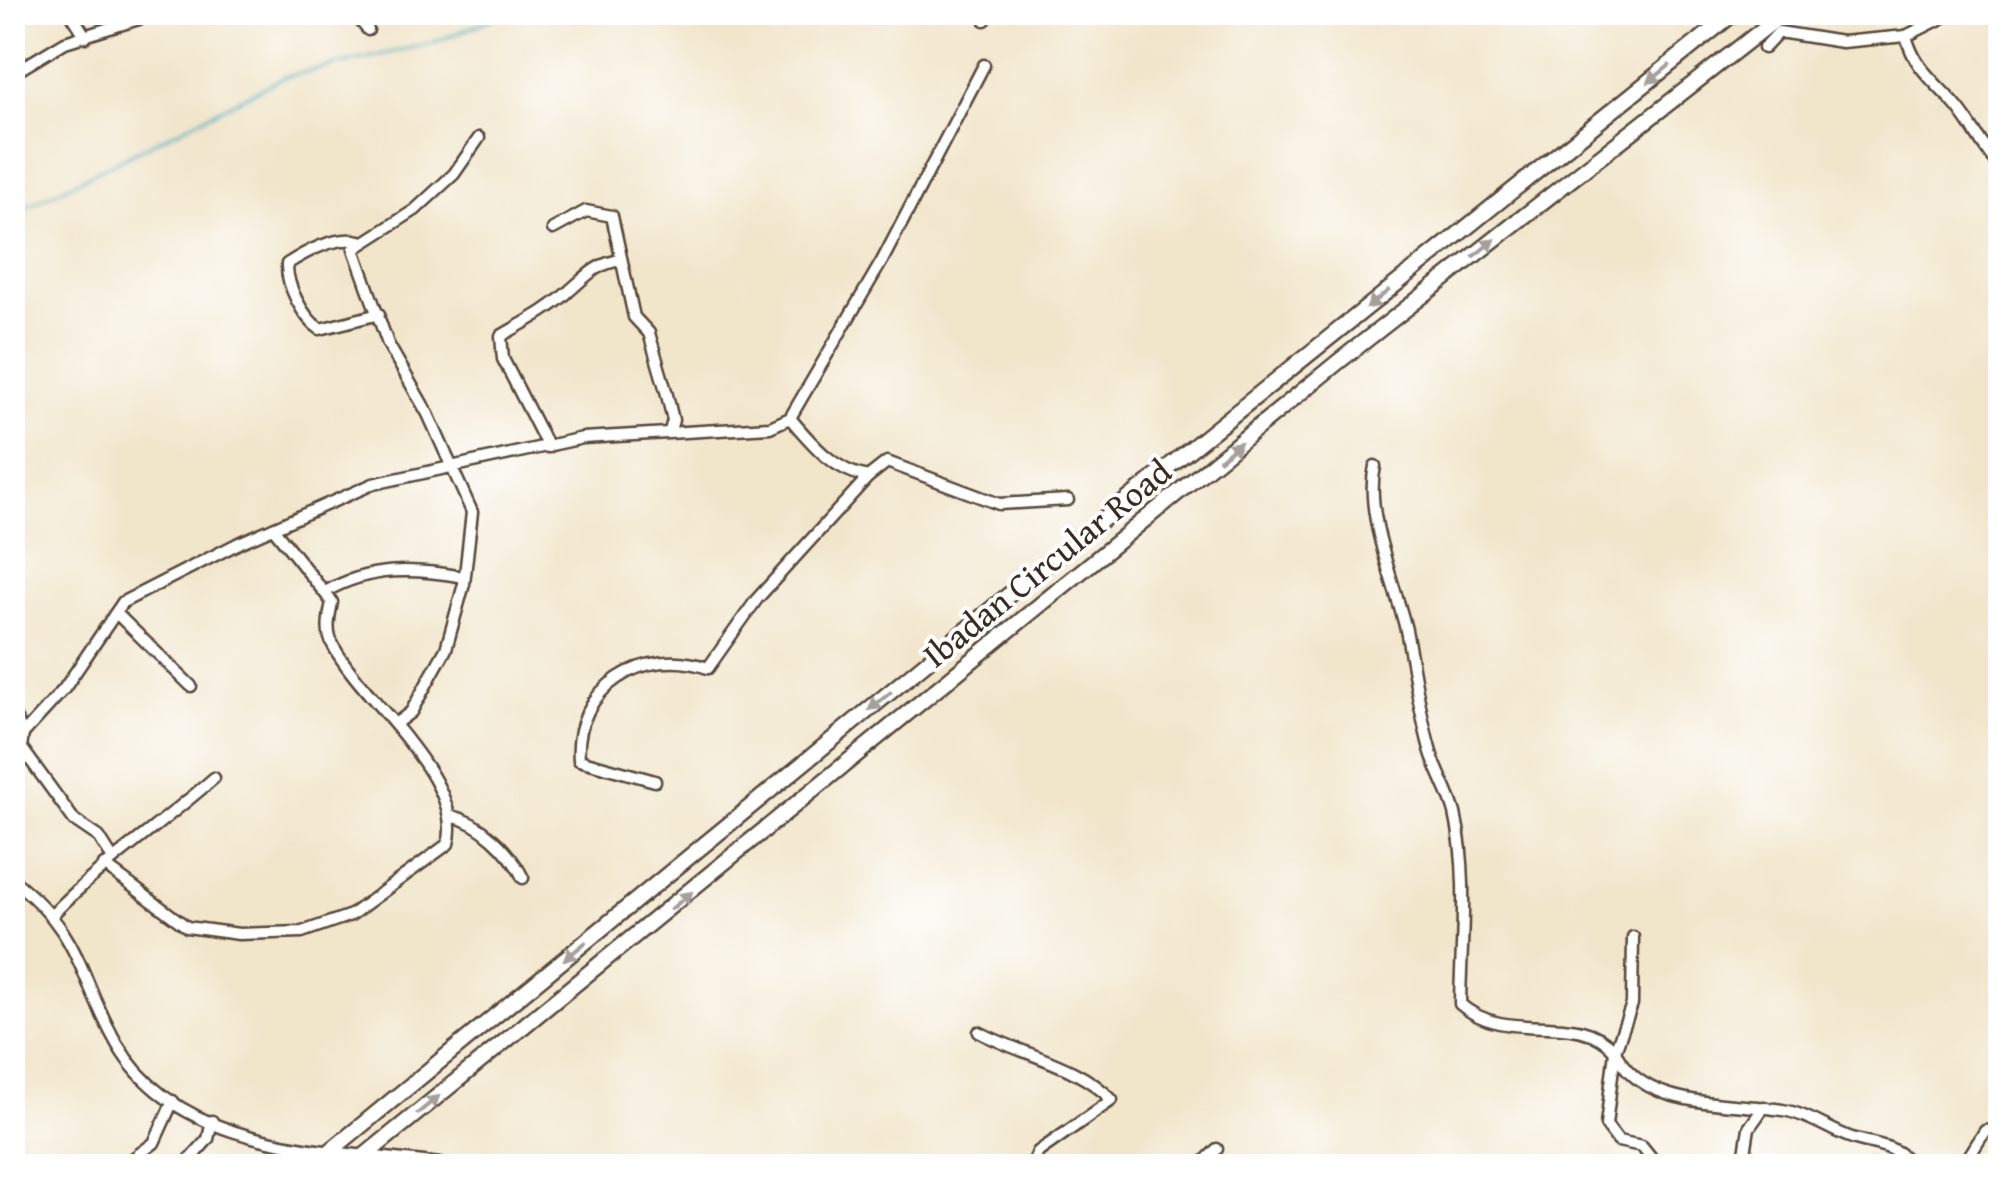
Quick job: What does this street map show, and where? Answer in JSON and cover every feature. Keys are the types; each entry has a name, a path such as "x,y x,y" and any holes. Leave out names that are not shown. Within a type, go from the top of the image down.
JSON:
{"highway":[{"name":"Ibadan Circular Road","path":"312,1166 1000,602 1735,12"},
{"name":"Ibadan Circular Road","path":"352,1166 1338,362 1785,12"}],"street":[{"path":"70,12 86,37"},
{"path":"12,74 65,42 161,12"},
{"path":"353,12 368,30"},
{"path":"1764,48 1779,32 1842,42 1906,36 1954,12"},
{"path":"1906,36 1910,52 1928,81 1957,107 2000,167"},
{"path":"451,816 448,844 398,885 351,915 302,932 239,934 187,927 108,862 98,838 74,820 17,750 23,734 64,688 123,602 373,484 583,438 770,427 790,418 882,261 984,65"},
{"path":"394,724 411,712 446,649 457,618 472,512 454,468 388,344 354,249 360,241 415,210 454,174 479,138"},
{"path":"553,229 586,211 612,216 634,316 649,333 656,355 673,420 670,431"},
{"path":"360,241 346,239 302,254 287,264 287,274 310,319 320,329 379,314"},
{"path":"548,447 503,360 501,336 570,291 582,276 604,263 621,260"},
{"path":"790,418 814,446 848,474 868,477"},
{"path":"654,781 579,760 578,746 602,688 628,668 658,660 682,658 708,668 757,599 868,477 887,462 999,504 1068,500"},
{"path":"1376,466 1372,479 1380,533 1406,630 1413,686 1422,704 1428,744 1457,828 1463,875 1460,1004 1478,1020 1584,1032 1604,1038 1646,1084 1711,1106 1793,1112 1856,1139 1885,1144 1902,1153 1913,1166"},
{"path":"273,528 332,602 328,628 333,646 394,724 451,816 479,828 514,860 523,878"},
{"path":"325,592 348,579 396,569 464,576"},
{"path":"116,613 191,686"},
{"path":"12,710 23,734"},
{"path":"52,914 108,862 137,845 214,778"},
{"path":"12,879 52,914 70,939 127,1061 173,1101 212,1121 284,1146 393,1162 456,1166"},
{"path":"1634,937 1632,1004 1615,1051 1606,1124 1618,1141 1642,1146 1658,1166"},
{"path":"978,1032 1009,1048 1049,1060 1100,1087 1112,1100 1038,1152 1032,1166"},
{"path":"123,1166 154,1142 173,1101"},
{"path":"1743,1166 1748,1128 1764,1108"},
{"path":"184,1166 208,1140 212,1121"},
{"path":"1963,1166 1985,1131 2000,1129"},
{"path":"1200,1166 1218,1149"}],"waterway":[{"path":"12,214 284,77 433,43 509,12"},
{"path":"1865,1166 1867,1155"}]}
